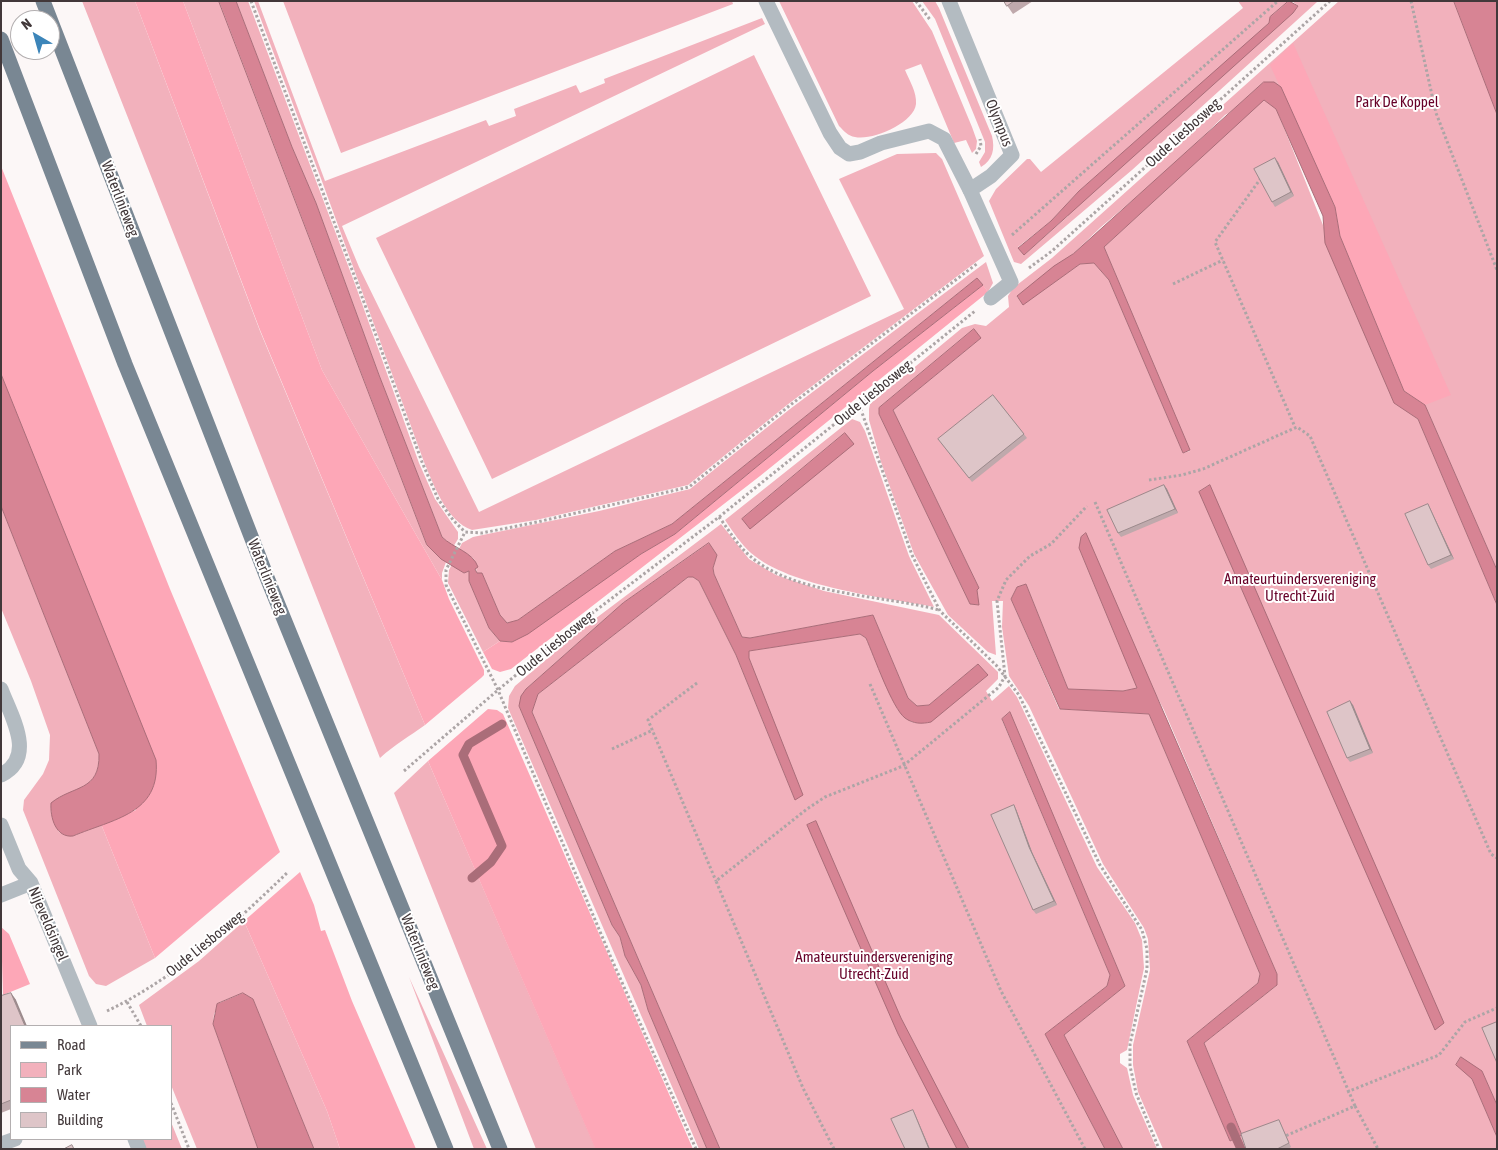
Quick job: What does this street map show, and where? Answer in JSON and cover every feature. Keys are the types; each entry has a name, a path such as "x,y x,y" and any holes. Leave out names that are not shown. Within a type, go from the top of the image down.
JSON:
{"main road":[{"name":"Waterlinieweg","path":"43,1 268,580 500,1149"},
{"path":"1,40 125,364 446,1149"}],"street":[{"path":"766,1 830,134 840,148 849,154 860,152 881,143 929,132 944,139 960,167 1010,282 992,298"},
{"name":"Olympus","path":"949,1 1012,155 991,176 970,190"},
{"path":"1,689 21,743 18,760 1,775"},
{"name":"Nijeveldsingel","path":"1,825 19,869 31,883 89,1023"},
{"path":"1,895 31,883"}],"path":[{"path":"251,1 422,462 438,499 453,520 465,532 482,532 536,522 689,487 789,406 996,250 1278,1"},
{"path":"916,1 929,17 933,26"},
{"name":"Oude Liesbosweg","path":"1010,282 1052,251 1330,1"},
{"path":"1411,1 1436,113 1497,270"},
{"path":"960,167 979,151 980,139 977,130"},
{"path":"1262,178 1215,242 1295,428 1310,436 1491,854 1497,858"},
{"path":"1174,284 1223,260"},
{"name":"Oude Liesbosweg","path":"404,771 570,630 719,517 992,298"},
{"path":"859,404 909,547 940,611 1005,676 1027,708 1100,865 1138,922 1145,939 1146,969 1130,1044 1130,1066 1136,1093 1159,1149"},
{"path":"1149,480 1182,475 1203,469 1295,428"},
{"path":"1095,502 1347,1092 1378,1149"},
{"path":"716,881 807,808 825,797 903,766 999,687 1005,676 997,601 1006,580 1030,556 1051,544 1087,506"},
{"path":"719,517 751,557 778,572 824,588 940,611"},
{"path":"465,532 446,570 446,585 498,690 612,960 696,1149"},
{"path":"697,683 648,720 803,1088 834,1149"},
{"path":"870,684 903,766 1001,991 1085,1149"},
{"path":"612,749 653,730"},
{"name":"Oude Liesbosweg","path":"89,1023 127,1002 184,965 288,872"},
{"path":"127,1002 140,1025"},
{"path":"1347,1092 1439,1055 1465,1022 1497,1008"},
{"path":"172,1105 190,1149"},
{"path":"1282,1137 1354,1106"}],"green space":[{"path":"82,1 135,1 260,331 425,725 380,758"},
{"path":"183,1 219,1 427,545 446,562 442,573 442,580 322,370"},
{"path":"236,1 248,1 355,284 419,463 435,499 458,532 458,539 453,547 442,537 379,375 316,203 292,147"},
{"path":"254,1 258,1 325,181 486,120 489,126 516,116 514,109 576,85 580,93 605,83 604,79 762,18 765,24 342,226 359,267 479,512 904,309 839,179 897,154 936,153 942,159 984,256 787,405 688,485 536,520 472,530 455,519 448,511 424,462"},
{"path":"283,1 732,1 733,4 341,153"},
{"path":"779,1 912,1 932,31 972,127 977,141 976,149 972,153 966,140 954,143 921,64 905,70 916,100 914,111 908,118 891,129 871,136 862,138 850,136 846,133 839,126"},
{"path":"922,1 935,1 939,8 992,136 991,158 981,167 979,162 985,152 985,142 935,19"},
{"path":"1238,1 1289,1 1270,17 1269,23 1239,51 1079,191 1051,221 1018,247 1024,255 1298,6 1292,1 1317,2 1132,170 1021,264 1014,262 989,201 996,189 1027,159 1030,159 1041,172 1243,8"},
{"name":"Amateurtuindersvereniging Utrecht-Zuid","path":"1339,1 1497,1 1497,570 1425,405 1404,391 1340,236 1335,207 1281,87 1225,115 1173,166 1101,227 1073,254 1017,297 1023,304 1080,264 1094,263 1109,280 1183,453 1190,451 1104,247 1259,103 1264,100 1276,108 1394,402 1418,419 1497,605 1497,1105 1482,1071 1472,1079 1497,1137 1497,1149 1163,1149 1138,1092 1133,1065 1133,1045 1150,970 1148,939 1144,928 1103,864 1029,706 1009,676 1002,627 1003,601 992,601 996,655 988,652 948,615 914,554 881,462 869,420 870,404 962,328 975,324 986,326 1009,307 1008,296 1013,288 1052,258","holes":["981,338 893,410 979,588 977,590 978,605 970,604 879,414","1079,548 1164,710 1277,974 1276,986 1204,1043 1242,1134 1230,1141 1187,1041 1258,983 1260,974 1149,714 1059,709 1011,599 1017,587 1026,584 1068,689 1123,691 1138,688"]},
{"path":"754,55 871,296 492,479 376,238"},
{"path":"986,262 993,283 988,292 977,278 672,524 615,551 518,620 510,623 505,622 500,615 482,573 477,573 474,559 459,549 462,543 473,537 599,511 690,489 790,409"},
{"path":"852,419 860,422 865,431 909,556 934,607 838,589 789,574 768,565 751,553 740,542 725,520"},
{"path":"1,506 99,754 95,775 84,786 60,797 52,803 51,812 59,832 73,836 101,824 155,958 106,986 96,984 89,976 23,810 24,800 43,774 49,760 50,735 31,681 1,608"},
{"name":"Amateurstuindersvereniging Utrecht-Zuid","path":"721,524 749,559 776,575 824,591 939,615 998,672 998,679 986,691 992,701 1009,686 1017,697 1097,867 1135,923 1142,940 1144,968 1127,1050 1120,1054 1120,1063 1127,1068 1133,1095 1157,1149 1123,1149 1064,1035 1125,986 1010,713 1002,720 1110,975 1107,986 1045,1034 1105,1149 720,1149 532,712 538,694 688,577 693,577 699,581 736,655 795,800 749,658 749,651 860,634 866,638 898,710 911,722 919,723 970,690 987,675 978,664 929,705 917,706 908,698 873,615 750,638 742,637 714,574 713,568 717,555 709,543 623,603 526,689 519,706 612,925 620,937 625,956 641,985 648,1010 707,1149 699,1149 508,708 509,696 515,686 587,625"},
{"path":"452,564 464,573 469,571 471,574 469,581 489,628 500,641 483,652 448,583 449,570"},
{"path":"428,761 596,1149 536,1149 394,793"},
{"path":"244,921 327,1111 340,1149 314,1149 253,999 243,993 220,1002 214,1014 213,1024 258,1149 197,1149 172,1087 172,1025 147,1025 139,1005 199,961"},
{"path":"409,977 487,1149 474,1149"},
{"path":"172,1124 182,1149 146,1149 142,1140 172,1140"}],"shaded area":[{"path":"135,1 183,1 322,370 442,580 449,599 484,670 484,675 481,678 425,725 260,330"},
{"path":"1293,43 1451,395 1425,405 1404,391 1340,236 1335,207 1270,65"},
{"path":"1,166 170,589 280,852 155,958 101,824 136,810 64,533 1,374"},
{"path":"983,285 988,292 760,476 511,669 500,672 492,669 483,652 500,641 512,642 641,554 675,534 873,371"},
{"path":"488,709 497,710 503,714 693,1149 595,1148 428,761"},
{"path":"300,872 314,905 321,931 325,930 352,1001 416,1149 340,1149 327,1111 244,921"},
{"path":"1,927 9,934 30,984 3,995"}],"water":[{"path":"219,1 236,1 292,147 316,203 379,375 442,537 472,558 478,567 475,569 477,573 482,573 500,615 507,623 518,620 615,551 672,524 977,278 983,285 873,371 675,534 641,554 528,634 512,642 500,641 489,628 469,581 469,571 464,573 441,559 427,545"},
{"path":"1289,1 1298,6 1293,13 1024,255 1018,248 1051,221 1079,191 1269,23 1270,17"},
{"path":"1454,1 1497,1 1497,114"},
{"path":"1264,82 1274,82 1281,87 1335,207 1340,236 1404,391 1425,405 1497,570 1497,605 1418,419 1394,403 1325,243 1323,216 1276,109 1264,100 1104,247 1190,450 1183,453 1109,280 1094,263 1080,264 1023,305 1017,296 1054,266 1073,254"},
{"path":"974,329 981,338 893,410 979,588 977,590 979,605 970,604 879,414 879,408"},
{"path":"1,374 156,760 156,778 151,792 142,803 118,819 73,836 62,834 55,826 51,803 90,781 95,775 98,766 99,754 1,506"},
{"path":"845,433 854,444 750,529 742,519"},
{"path":"1210,485 1444,1023 1435,1030 1199,492"},
{"path":"1086,533 1277,974 1277,985 1204,1043 1242,1135 1230,1141 1187,1041 1258,983 1260,974 1149,714 1060,709 1011,599 1017,587 1026,584 1068,689 1123,691 1137,688 1079,548 1081,537"},
{"path":"709,543 717,555 713,568 714,574 742,637 750,638 873,615 908,698 917,706 929,705 978,664 988,675 931,722 918,723 908,720 900,712 889,693 866,638 860,634 749,651 749,658 803,795 795,800 736,655 699,581 693,577 688,577 538,694 532,712 720,1149 707,1149 648,1010 641,985 625,956 620,937 612,925 519,706 521,696 526,689 623,603"},
{"path":"1010,712 1125,986 1064,1035 1123,1149 1105,1149 1045,1034 1107,986 1110,975 1002,719"},
{"path":"816,821 901,1018 969,1149 957,1149 898,1034 807,825"},
{"path":"243,993 253,999 314,1149 258,1149 213,1024 217,1004"},
{"path":"1461,1057 1482,1071 1497,1105 1497,1137 1472,1079 1456,1065"}],"building":[{"path":"1004,1 1014,1 1007,6"},
{"path":"1275,158 1291,192 1272,202 1254,169"},
{"path":"993,395 1024,434 969,478 938,439"},
{"path":"1164,485 1175,509 1118,533 1107,510"},
{"path":"1428,504 1451,555 1428,565 1405,514"},
{"path":"1350,701 1370,749 1347,758 1327,712"},
{"path":"1014,805 1029,847 1054,901 1033,910 991,815"},
{"path":"11,993 25,1025 10,1025 10,1100 1,1104 1,996"},
{"path":"1497,1022 1497,1063 1482,1028"},
{"path":"913,1110 929,1149 905,1149 891,1119"},
{"path":"1279,1120 1289,1143 1277,1149 1246,1149 1241,1134"},
{"path":"72,1145 74,1149 64,1149"}],"waterway":[{"path":"472,878 491,862 502,846 463,755 469,744 502,724"},
{"path":"1231,1127 1241,1149"}],"park label":[{"name":"Park De Koppel","path":"1397,102"}]}
